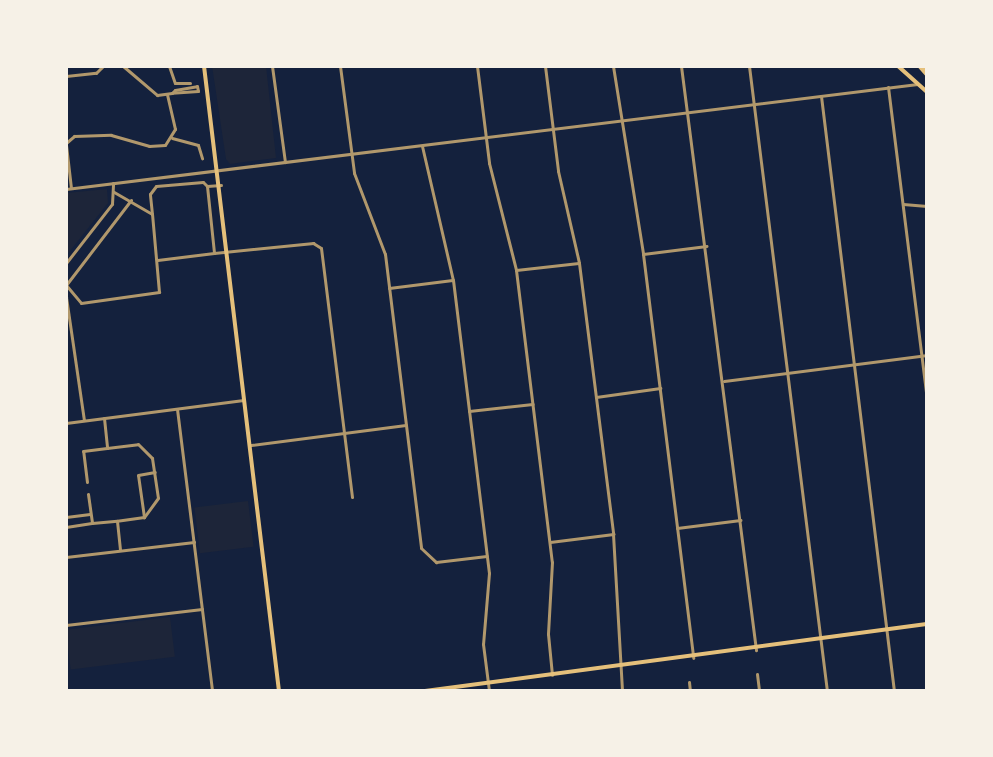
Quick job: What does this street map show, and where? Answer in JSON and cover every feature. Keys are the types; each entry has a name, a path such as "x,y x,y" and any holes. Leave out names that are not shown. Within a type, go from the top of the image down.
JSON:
{"highway":[{"path":"920,66 927,74"}],"main road":[{"path":"204,66 230,252 248,445 279,691"},
{"path":"898,66 927,92"},
{"path":"425,691 756,650 927,624"}],"street":[{"path":"66,76 96,73 103,66"},
{"path":"169,66 175,83 190,83"},
{"path":"272,66 285,162"},
{"path":"340,66 351,154 383,244 426,558 436,562 487,556"},
{"path":"477,66 485,137 516,270 533,404 549,542 552,675"},
{"path":"545,66 553,129 579,263 613,534 622,691"},
{"path":"613,66 643,254 693,658"},
{"path":"681,66 756,650"},
{"path":"749,66 827,691"},
{"path":"126,67 139,85 153,88 157,95 186,94 200,88 197,86 170,94"},
{"path":"202,158 198,145 172,138 158,147 111,135 74,136 66,144 69,188 918,84"},
{"path":"888,87 924,356 927,401"},
{"path":"170,94 172,138"},
{"path":"821,96 894,691"},
{"path":"422,145 453,280 487,556 483,644 489,691"},
{"path":"131,200 66,285 81,303 156,294 157,260 150,194 156,186 203,182 207,186 214,253"},
{"path":"66,263 112,204 113,183"},
{"path":"207,186 221,185"},
{"path":"114,192 152,214"},
{"path":"902,204 927,206"},
{"path":"157,260 316,244 321,252 352,497"},
{"path":"643,254 706,246"},
{"path":"516,270 579,263"},
{"path":"389,288 453,280"},
{"path":"66,297 84,420"},
{"path":"723,381 924,356"},
{"path":"596,397 660,388"},
{"path":"66,423 244,400"},
{"path":"469,411 533,404"},
{"path":"177,409 212,691"},
{"path":"104,418 107,448"},
{"path":"248,445 406,425"},
{"path":"66,527 144,517 158,498 152,458 138,444 83,451 87,482"},
{"path":"144,517 138,475 155,472"},
{"path":"88,494 92,523"},
{"path":"66,517 91,514"},
{"path":"677,528 740,520"},
{"path":"117,521 120,550"},
{"path":"549,542 613,534"},
{"path":"66,557 194,542"},
{"path":"66,625 202,609"},
{"path":"757,674 759,691"},
{"path":"689,682 690,691"}],"shaded area":[{"path":"212,66 266,66 276,158 230,164 226,159"},
{"path":"107,189 108,203 66,256 66,193"},
{"path":"248,501 254,547 200,553 194,508"},
{"path":"170,617 175,657 71,669 66,630"}]}
